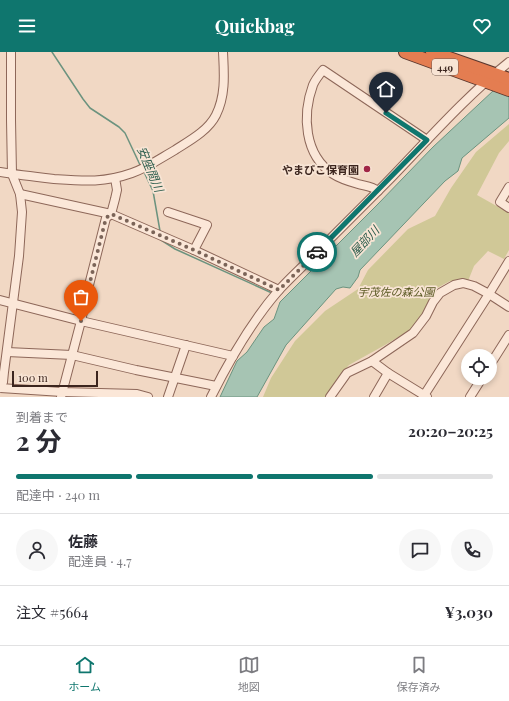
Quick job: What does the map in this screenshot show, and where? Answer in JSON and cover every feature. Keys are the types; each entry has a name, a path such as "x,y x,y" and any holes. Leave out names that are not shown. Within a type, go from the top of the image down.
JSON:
{"highway":[{"name":"449","path":"405,52 497,79"},
{"name":"449","path":"432,52 497,79 509,90"}],"street":[{"path":"11,52 12,174 20,194 22,212 20,249 3,382 0,388 61,394 137,394 148,397"},
{"path":"0,172 98,181 115,178 143,169 202,132 210,123 216,114 223,95 223,52"},
{"path":"211,397 233,356 260,314 279,290 458,108 497,79 509,62"},
{"path":"378,191 374,188 334,174 322,165 314,155 307,131 309,99 313,84 322,70 427,140"},
{"path":"61,394 81,321 106,218 111,214 117,190 115,178"},
{"path":"509,187 500,202 509,208"},
{"path":"20,194 111,214 194,250 279,290"},
{"path":"168,212 207,225 194,250"},
{"path":"372,361 424,396 509,261"},
{"path":"330,397 347,373 372,361 413,333 426,316 433,302 447,288 463,283 474,286 509,307"},
{"path":"0,300 81,321 233,356"},
{"path":"497,354 509,335"},
{"path":"168,397 186,345"},
{"path":"7,352 72,355 216,386"},
{"path":"374,397 388,373"},
{"path":"470,397 478,385"}],"green space":[{"name":"宇茂佐の森公園","path":"509,124 509,141 499,153 477,195 509,213 509,250 504,259 488,251 474,266 468,281 450,281 437,288 424,314 410,330 349,365 325,397 263,397 271,378 295,341 325,311 358,289 368,270 408,229 435,216 451,188 476,152"}],"water":[{"name":"屋部川","path":"509,76 509,118 462,158 458,171 445,181 360,270 358,277 350,288 343,287 336,289 286,345 257,397 220,397 237,361 247,352 264,327 274,319 280,302 433,147"}],"waterway":[{"name":"安座間川","path":"52,52 90,108 119,127 125,133 141,167"},
{"name":"安座間川","path":"144,172 153,191 160,231"},
{"name":"安座間川","path":"161,239 175,249 272,293"}],"way so far":[{"path":"81,321 106,218 111,214 194,250 279,290 317,252"}],"place":[{"name":"やまびこ保育園","path":"367,169"}],"route":[{"path":"317,252 427,140 386,113"}]}
